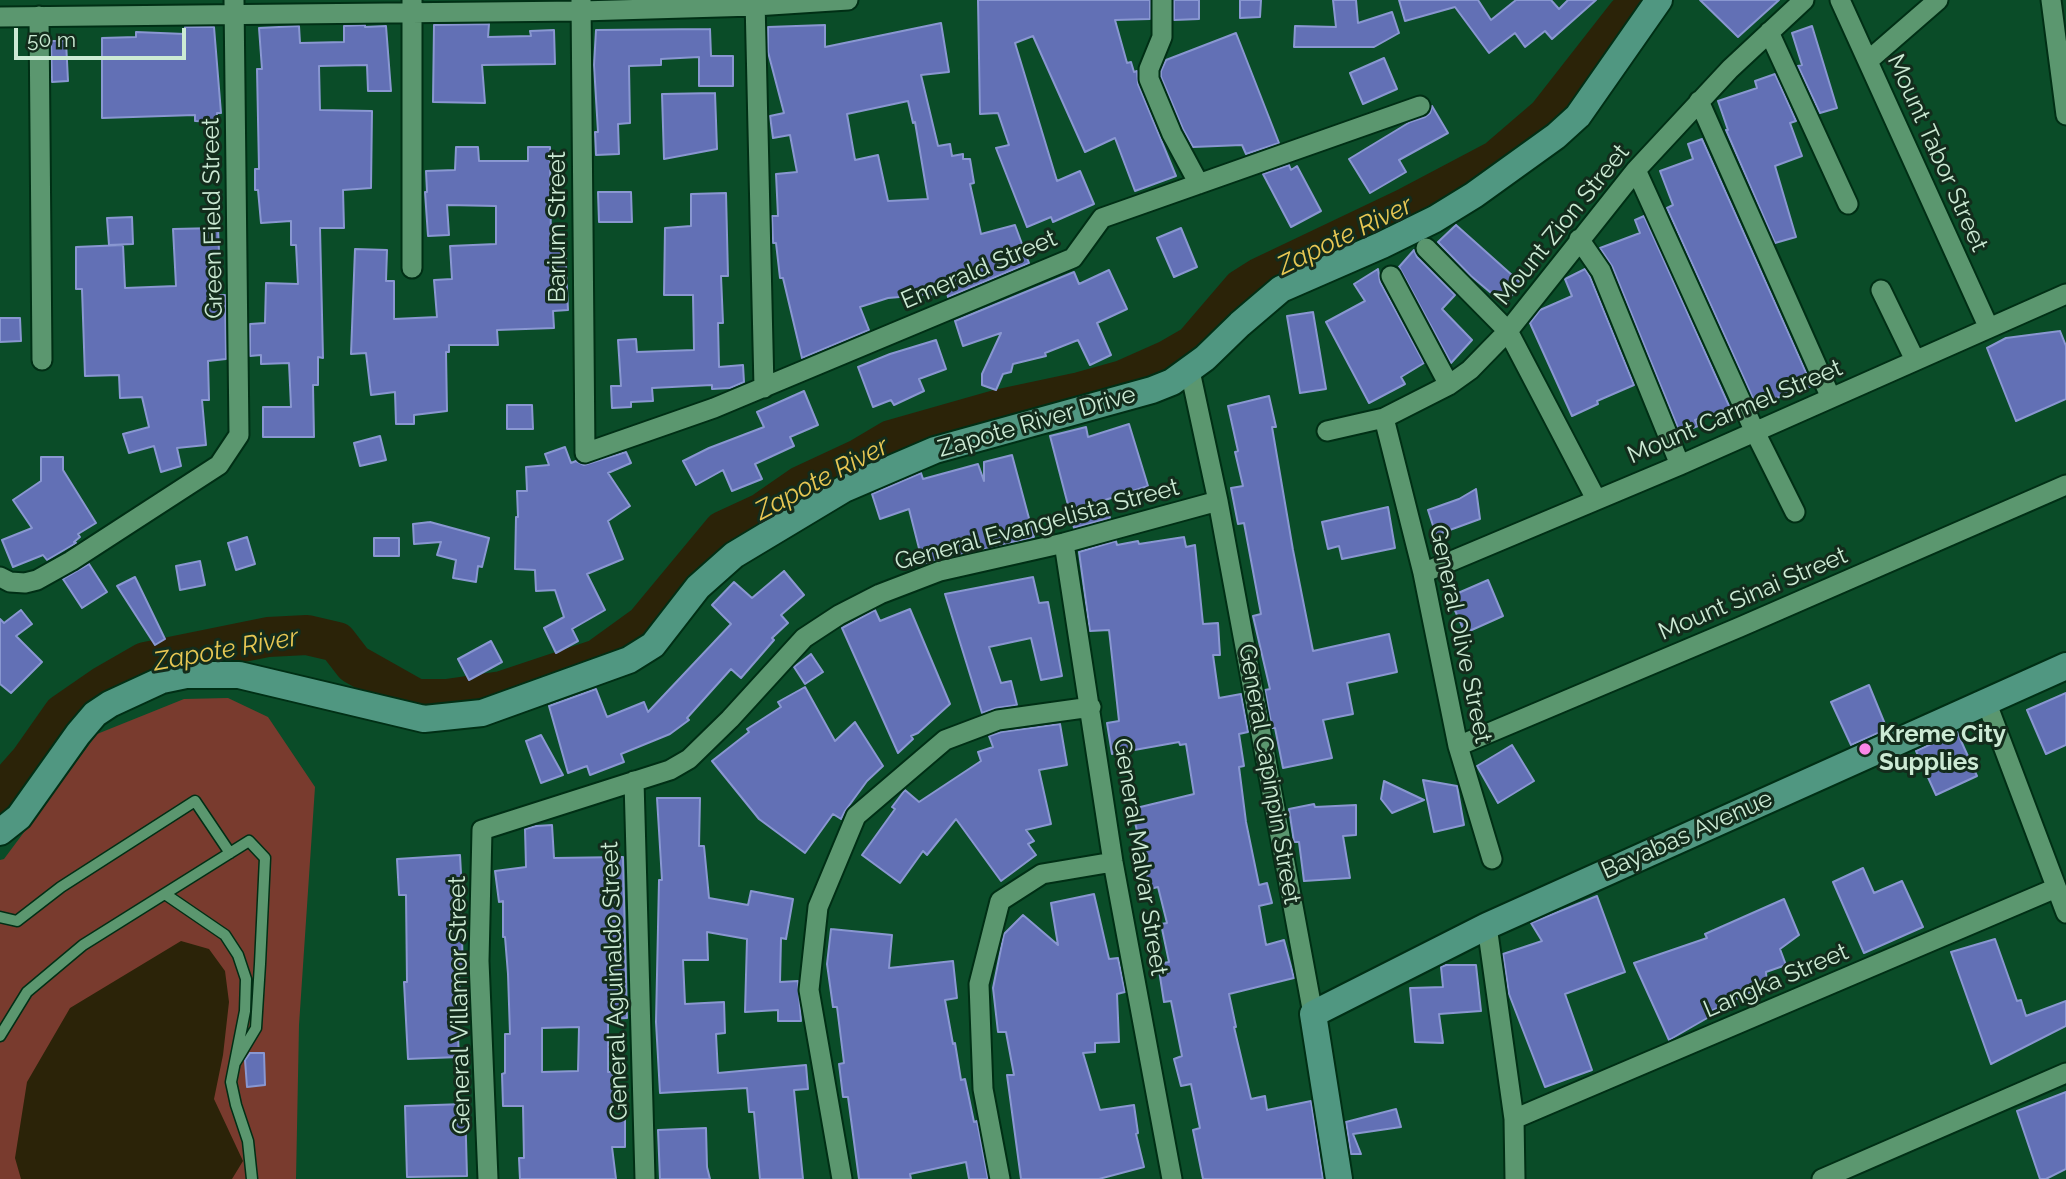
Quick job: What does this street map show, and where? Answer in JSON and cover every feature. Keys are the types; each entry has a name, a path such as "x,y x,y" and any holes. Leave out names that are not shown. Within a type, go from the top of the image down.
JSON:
{"street":[{"path":"0,17 235,7 848,0"},
{"path":"1162,0 1162,37 1149,69 1149,79 1172,134 1199,184"},
{"name":"Zapote River Drive","path":"0,832 19,817 78,734 95,715 110,704 162,680 186,674 239,675 424,719 482,713 629,660 653,645 698,587 734,555 816,504 863,479 935,450 1152,390 1190,371 1281,289 1435,219 1497,181 1578,116 1660,0"},
{"name":"Mount Zion Street","path":"1327,431 1384,418 1449,385 1470,370 1507,331 1636,170 1699,102 1804,0"},
{"name":"Mount Tabor Street","path":"1840,0 1988,326"},
{"path":"1869,60 1938,0"},
{"path":"2050,0 2066,115"},
{"path":"755,3 762,207 764,388"},
{"name":"Barium Street","path":"581,5 585,453"},
{"path":"412,6 412,268"},
{"name":"Green Field Street","path":"0,577 10,582 25,583 37,580 71,561 219,465 239,435 235,7"},
{"path":"39,16 42,360"},
{"path":"1769,32 1849,204"},
{"path":"1699,102 1831,398"},
{"name":"Emerald Street","path":"585,453 764,388 1073,258 1102,218 1420,106"},
{"path":"1636,170 1755,432 1795,512"},
{"path":"1579,239 1601,271 1680,465"},
{"path":"1426,248 1507,331 1596,499"},
{"path":"1391,275 1449,385"},
{"path":"1881,290 1915,360"},
{"name":"Mount Carmel Street","path":"1423,573 1680,465 1988,326 2066,294"},
{"name":"General Capinpin Street","path":"1190,371 1219,501 1313,1014 1339,1179"},
{"name":"General Olive Street","path":"1384,418 1423,573 1458,746 1493,859"},
{"name":"Mount Sinai Street","path":"1458,746 2066,485"},
{"name":"General Evangelista Street","path":"482,830 670,770 689,759 730,719 804,638 839,615 880,594 940,571 1064,543 1219,501"},
{"name":"General Malvar Street","path":"1064,543 1114,862 1172,1179"},
{"name":"Bayabas Avenue","path":"1313,1014 1487,926 2066,666"},
{"path":"1986,701 2066,913"},
{"path":"842,1179 809,990 818,907 856,816 945,740 999,720 1091,708"},
{"name":"General Aguinaldo Street","path":"634,781 645,1179"},
{"name":"General Villamor Street","path":"482,830 479,961 488,1179"},
{"path":"1000,1179 983,1089 979,984 1000,901 1042,874 1114,862"},
{"name":"Langka Street","path":"1514,1119 2056,888"},
{"path":"1487,926 1514,1119 1515,1179"},
{"path":"1822,1179 2066,1073"}],"lane":[{"path":"0,917 17,921 61,887 195,801 230,853"},
{"path":"0,1036 27,992 83,945 249,841 265,858 256,1028 235,1063"},
{"path":"165,894 225,935 238,955 246,979 245,1011 232,1082 236,1105 248,1141 252,1179"}],"shaded area":[{"path":"228,698 268,717 315,787 299,1025 296,1179 0,1179 0,860 4,859 97,734 184,699"},
{"path":"181,941 209,949 225,971 229,1002 223,1055 214,1099 243,1161 232,1179 21,1179 15,1158 27,1082 70,1008"}],"building":[{"path":"978,0 1150,0 1150,19 1115,20 1127,63 1131,62 1134,72 1137,71 1138,84 1176,176 1135,191 1115,138 1085,152 1033,36 1015,43 1057,181 1080,171 1094,204 1053,222 1051,217 1027,227 996,148 1009,145 998,113 980,114"},
{"path":"1174,0 1199,0 1199,19 1174,20"},
{"path":"1240,0 1261,0 1260,17 1240,18"},
{"path":"1333,0 1356,0 1358,23 1392,12 1399,33 1374,47 1294,47 1295,26 1336,27"},
{"path":"1399,0 1478,0 1491,20 1516,0 1551,0 1559,9 1568,0 1596,0 1552,39 1545,31 1525,47 1515,33 1489,53 1455,7 1405,21"},
{"path":"1700,0 1779,0 1738,37"},
{"path":"941,23 949,72 921,75 938,146 950,144 952,156 963,154 963,159 970,159 974,183 970,184 981,234 1015,225 1029,263 948,297 947,293 888,298 860,307 869,330 802,358 783,278 780,278 776,243 773,243 772,216 778,216 776,174 797,172 790,135 773,138 770,116 784,113 768,52 768,27 825,25 825,47","holes":["908,101 913,123 915,122 928,199 888,201 878,155 855,160 847,114"]},
{"path":"489,24 488,37 531,36 530,31 554,30 555,64 482,65 485,103 433,102 434,25"},
{"path":"299,26 300,43 344,42 344,26 386,26 391,91 368,91 367,65 319,66 320,110 372,111 371,188 343,190 344,228 320,228 323,358 318,357 318,385 313,385 314,437 263,437 263,407 291,407 289,363 261,364 261,355 250,356 250,324 265,323 266,283 298,284 296,245 291,245 291,221 261,223 258,190 255,190 255,169 259,169 257,69 262,69 259,28"},
{"path":"1812,26 1837,108 1820,113 1798,66 1802,65 1792,33"},
{"path":"185,27 214,27 221,113 217,113 217,122 195,121 195,115 102,118 102,38 136,37 136,32 185,34"},
{"path":"710,29 711,56 733,56 733,86 699,86 699,57 661,59 661,65 629,66 630,123 618,124 619,154 596,155 596,30"},
{"path":"1236,33 1279,143 1246,154 1242,145 1193,147 1161,77 1161,71 1166,60"},
{"path":"51,41 66,41 68,81 52,82"},
{"path":"1384,58 1397,89 1363,104 1350,73"},
{"path":"1775,74 1796,121 1790,123 1802,156 1775,166 1796,237 1775,243 1726,130 1718,101 1757,88 1755,81"},
{"path":"715,93 717,149 664,159 662,94"},
{"path":"1432,106 1448,133 1399,160 1406,172 1370,193 1349,159 1410,122 1425,117"},
{"path":"1702,139 1812,386 1756,405 1667,208 1673,205 1660,171 1693,159 1688,144"},
{"path":"456,147 478,147 479,161 528,161 528,147 550,147 551,247 565,247 568,310 553,311 554,328 497,330 498,345 449,345 449,352 446,352 447,411 414,415 414,424 396,424 395,392 371,395 366,353 351,354 355,249 387,250 386,281 394,281 394,319 437,317 434,280 452,279 450,246 496,244 496,206 447,205 449,235 428,236 426,171 455,170"},
{"path":"1289,165 1291,170 1297,166 1321,211 1291,227 1263,174"},
{"path":"598,192 631,192 632,222 599,222"},
{"path":"726,193 728,276 721,276 723,323 718,323 719,367 743,365 744,382 730,388 712,389 712,385 652,388 653,401 631,402 631,407 612,408 611,386 621,386 618,340 636,339 637,352 694,350 693,295 664,295 665,228 691,226 691,194"},
{"path":"1644,216 1730,408 1695,420 1698,426 1680,433 1612,266 1600,248 1640,233 1635,220"},
{"path":"132,217 133,244 109,245 107,218"},
{"path":"1456,225 1522,284 1504,304 1471,276 1438,242"},
{"path":"218,228 219,251 211,252 213,295 225,295 226,359 208,361 209,400 202,400 206,445 177,448 181,466 161,472 154,446 129,453 123,434 149,427 142,397 120,398 119,375 85,376 82,289 76,289 76,247 123,245 125,288 176,286 173,229"},
{"path":"1181,228 1197,267 1174,277 1157,238"},
{"path":"1414,250 1417,257 1455,295 1442,309 1472,340 1451,363 1399,267"},
{"path":"1378,269 1380,282 1424,363 1401,377 1405,384 1369,403 1326,322 1365,301 1354,284"},
{"path":"1585,269 1634,385 1597,401 1598,404 1572,416 1530,323 1540,310 1572,296 1565,279"},
{"path":"1109,270 1127,309 1097,323 1111,355 1090,365 1078,340 1045,353 1046,356 1013,364 1011,372 1003,374 996,390 982,385 982,374 1001,333 963,346 955,321 1074,272 1079,284"},
{"path":"1313,312 1326,389 1300,393 1287,316"},
{"path":"0,318 20,318 21,341 0,342"},
{"path":"2060,331 2066,346 2066,399 2016,421 1987,348 2006,338"},
{"path":"936,340 946,369 919,379 924,391 894,405 891,400 873,407 858,367"},
{"path":"804,391 818,425 790,437 794,446 755,464 762,479 732,491 723,470 696,485 683,461 764,427 757,412"},
{"path":"1269,396 1276,427 1272,427 1293,550 1313,651 1389,634 1397,672 1347,683 1353,714 1323,720 1332,758 1283,768 1275,728 1272,728 1265,690 1270,689 1253,616 1261,614 1244,523 1238,524 1231,488 1243,486 1228,406"},
{"path":"507,405 532,405 533,429 507,429"},
{"path":"1129,424 1148,486 1105,500 1110,518 1074,528 1050,436 1086,427 1088,437"},
{"path":"380,436 386,460 360,466 354,443"},
{"path":"565,447 571,463 576,461 584,465 626,452 631,463 608,473 630,506 608,521 623,559 587,574 605,610 572,629 578,641 556,653 544,628 564,617 555,590 536,591 535,570 515,569 517,491 527,491 526,467 549,465 545,454"},
{"path":"1012,455 1034,537 923,564 909,509 880,519 872,494 921,473 923,479 978,464 984,481 984,462"},
{"path":"41,457 63,457 63,470 96,523 78,534 80,537 74,542 76,543 47,560 43,555 13,567 2,540 32,528 13,500 41,481"},
{"path":"1476,489 1480,519 1436,535 1428,510 1459,499"},
{"path":"1388,507 1395,548 1342,559 1339,546 1328,549 1322,522"},
{"path":"430,522 489,538 482,567 478,566 476,582 453,578 456,560 437,555 441,542 414,544 413,524"},
{"path":"247,537 255,564 236,570 228,543"},
{"path":"1184,537 1186,547 1195,545 1203,624 1218,623 1220,655 1213,655 1219,698 1241,694 1248,732 1239,734 1244,766 1239,767 1246,822 1259,885 1267,883 1272,903 1259,906 1266,945 1284,940 1294,978 1229,994 1234,1027 1251,1099 1265,1096 1267,1110 1311,1101 1323,1179 1203,1179 1193,1130 1200,1128 1191,1084 1181,1086 1174,1059 1182,1056 1171,1001 1164,1002 1158,964 1169,962 1161,924 1167,923 1158,887 1150,889 1132,809 1194,794 1186,744 1180,745 1179,742 1112,754 1107,723 1119,721 1109,630 1090,631 1079,552 1116,541 1117,545 1138,541 1139,544"},
{"path":"374,538 399,538 399,556 374,556"},
{"path":"200,561 205,585 180,590 176,566"},
{"path":"89,564 107,592 82,608 63,579"},
{"path":"784,571 804,595 781,615 788,623 772,638 774,640 741,678 731,669 687,718 689,720 670,734 621,754 624,762 590,775 587,766 568,773 549,706 596,689 607,717 644,702 648,712 731,624 712,605 734,582 752,598"},
{"path":"135,577 165,639 155,645 117,586"},
{"path":"1033,577 1039,603 1048,602 1062,676 1041,680 1031,638 989,647 1001,683 1011,681 1017,705 982,713 945,594"},
{"path":"1488,580 1503,616 1465,633 1449,597"},
{"path":"910,609 950,704 918,733 911,736 913,739 898,753 842,628 875,610 880,621"},
{"path":"21,610 32,624 16,636 42,662 11,693 0,684 0,619 4,623"},
{"path":"491,641 502,662 469,680 458,659"},
{"path":"811,654 823,672 805,684 794,667"},
{"path":"1869,685 1887,729 1851,745 1831,702"},
{"path":"805,687 835,741 855,722 883,766 867,781 841,819 833,814 805,853 759,819 712,761 749,732 747,729 781,707 778,702"},
{"path":"2066,693 2066,745 2046,754 2027,710"},
{"path":"1060,724 1067,765 1039,770 1051,824 1026,830 1034,841 1028,844 1036,855 1001,881 956,819 927,855 923,851 900,883 862,855 895,809 892,807 905,790 919,802 981,761 978,752 993,747 989,736"},
{"path":"1957,732 1977,776 1936,795 1916,751"},
{"path":"541,735 563,775 541,783 526,741"},
{"path":"1512,745 1534,781 1498,803 1477,766"},
{"path":"1423,780 1457,786 1464,825 1434,832"},
{"path":"1384,781 1424,800 1392,813 1381,799"},
{"path":"657,798 700,798 699,846 704,846 709,898 748,905 751,891 793,899 786,939 781,938 780,982 798,981 801,1021 778,1021 778,1010 745,1012 747,939 707,932 708,960 683,960 685,1004 724,1002 725,1033 716,1034 718,1073 806,1065 808,1089 794,1090 803,1179 760,1179 754,1112 749,1112 747,1088 660,1093 656,1022 659,880 662,880"},
{"path":"1314,804 1315,807 1356,805 1356,835 1343,836 1350,878 1304,881 1299,842 1294,842 1289,809"},
{"path":"552,825 554,858 623,857 627,1018 608,1019 608,1072 613,1072 613,1119 625,1119 625,1147 612,1147 616,1179 520,1179 519,1158 524,1158 523,1106 503,1106 505,1034 510,1034 508,974 503,937 503,901 499,902 495,871 526,867 525,829","holes":["579,1027 578,1071 542,1072 542,1028"]},
{"path":"460,855 463,975 459,975 461,1015 457,1015 459,1057 408,1059 404,982 407,982 406,895 399,895 397,859"},
{"path":"1863,868 1874,893 1902,881 1923,927 1864,953 1833,882"},
{"path":"1094,894 1109,959 1118,958 1125,992 1117,994 1119,1042 1095,1043 1095,1052 1083,1053 1100,1110 1134,1105 1136,1134 1144,1167 1099,1179 1021,1179 1007,1075 1014,1075 1006,1032 998,1032 993,988 1004,934 1023,915 1058,945 1051,903"},
{"path":"1597,896 1625,972 1565,994 1592,1070 1545,1087 1509,994 1503,954 1542,941 1531,923"},
{"path":"1784,899 1799,935 1780,949 1786,965 1766,972 1767,984 1707,1013 1709,1017 1669,1040 1634,963 1707,938 1705,934"},
{"path":"831,929 892,935 889,968 953,961 957,998 945,1000 961,1080 965,1079 974,1122 977,1121 988,1179 969,1179 966,1162 910,1174 911,1179 859,1179 848,1097 843,1097 839,1064 844,1063 837,1007 833,1007 827,964"},
{"path":"1995,939 2017,1001 2021,1000 2026,1016 2066,1001 2066,1026 1991,1064 1951,952"},
{"path":"1476,965 1481,1011 1439,1014 1443,1043 1415,1042 1410,988 1443,987 1441,967"},
{"path":"250,1053 264,1053 265,1085 247,1087 245,1060"},
{"path":"2066,1092 2066,1169 2046,1179 2040,1179 2017,1111"},
{"path":"465,1104 467,1176 407,1177 405,1106"},
{"path":"1396,1109 1401,1127 1353,1134 1361,1154 1351,1154 1346,1122"},
{"path":"706,1128 710,1179 660,1179 658,1130"}],"waterway":[{"name":"Zapote River","path":"0,795 30,761 63,714 145,662 268,637 307,635 337,642 354,664 416,699 447,699 502,691 598,659 645,625 723,531 762,513 801,486 859,459 891,440 1000,409 1123,380 1168,360 1194,345 1242,289 1261,277 1408,207 1497,160 1547,117 1626,16 1642,0"}],"place":[{"name":"Kreme City Supplies","path":"1865,749"}]}
